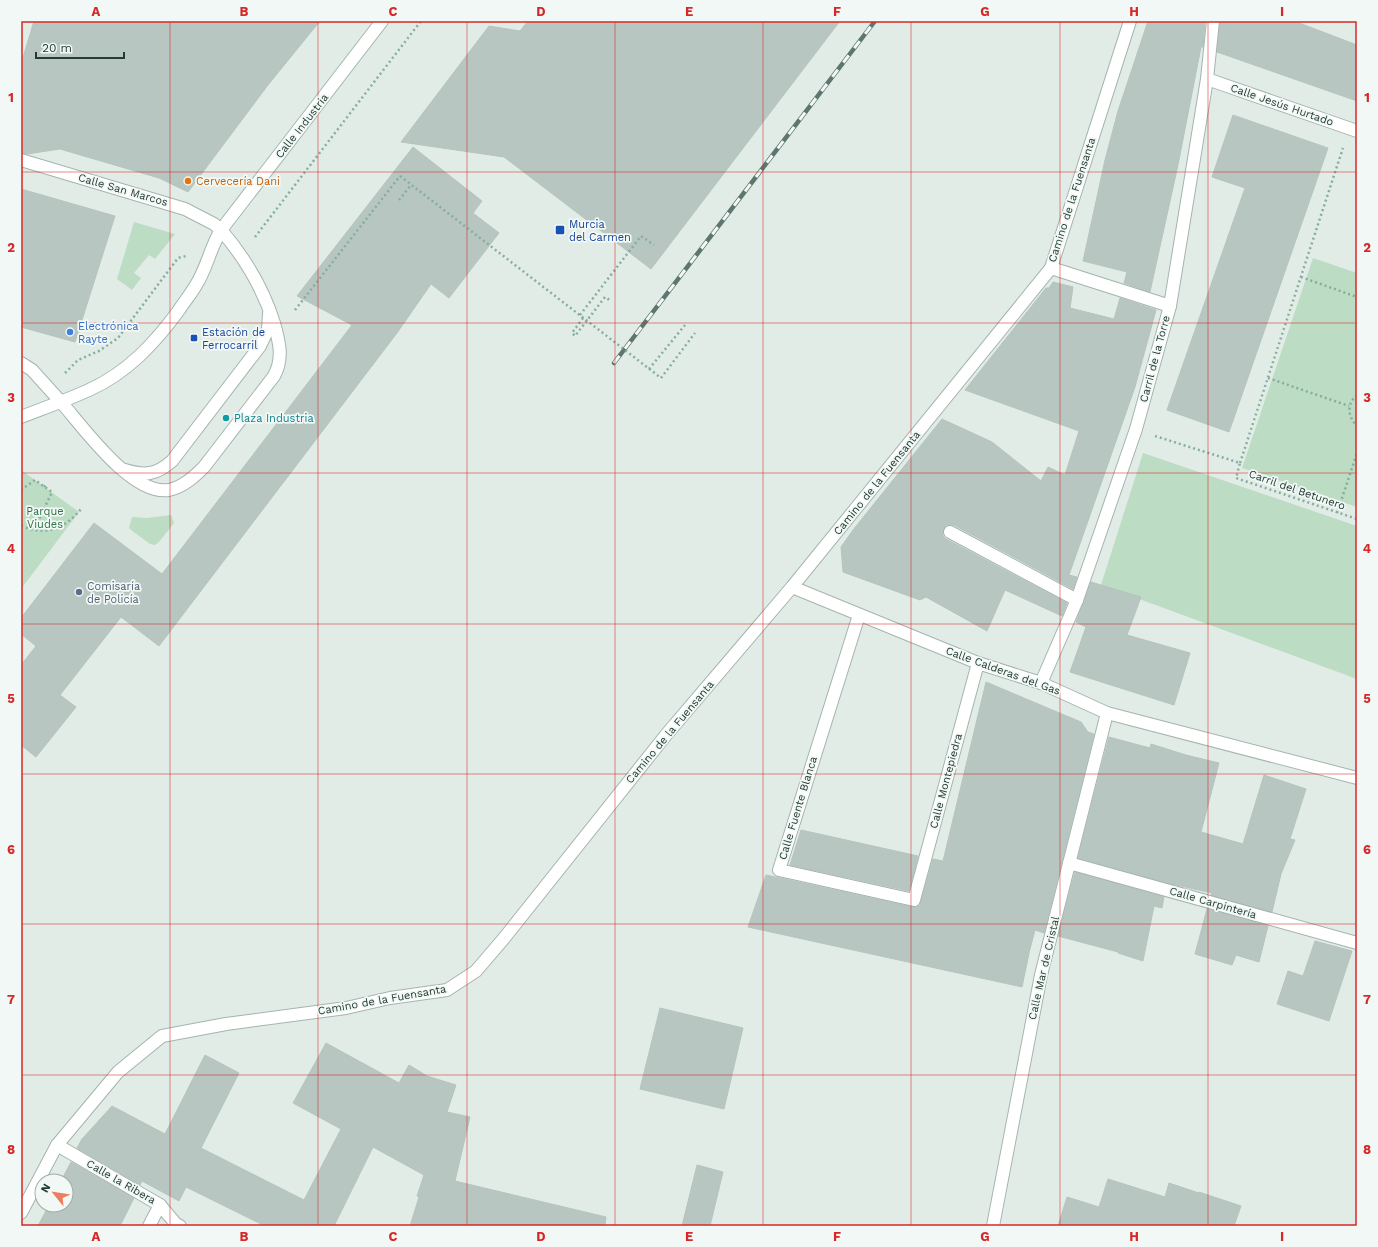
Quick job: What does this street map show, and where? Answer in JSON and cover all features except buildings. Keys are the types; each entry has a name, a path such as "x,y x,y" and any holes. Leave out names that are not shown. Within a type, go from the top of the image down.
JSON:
{"street":[{"name":"Calle Industria","path":"221,230 382,21"},
{"name":"Camino de la Fuensanta","path":"21,1213 57,1145 118,1072 162,1036 226,1024 346,1008 390,998 447,990 476,971 505,937 666,735 792,587 1051,268 1130,21"},
{"name":"Carril de la Torre","path":"1041,683 1077,600 1136,429 1170,306 1207,79 1213,21"},
{"name":"Calle Jesús Hurtado","path":"1207,79 1353,129"},
{"name":"Calle San Marcos","path":"21,160 185,209 214,224 236,248 262,289 281,350 279,368 274,376 204,467 193,478 181,486 169,490 160,490 138,482 120,469 32,370 21,363"},
{"path":"21,417 90,390 110,379 140,356 168,324 195,287 202,276 211,249 221,230"},
{"path":"1051,268 1170,306"},
{"path":"120,469 137,473 151,474 162,470 172,461 260,346 268,329 269,308"},
{"path":"950,532 1077,600"},
{"name":"Calle Calderas del Gas","path":"792,587 978,663 1041,683 1107,713 1357,778"},
{"name":"Calle Fuente Blanca","path":"859,615 779,870 914,900"},
{"name":"Calle Montepiedra","path":"914,900 978,663"},
{"name":"Calle Mar de Cristal","path":"993,1226 1041,975 1107,713"},
{"name":"Calle Carpintería","path":"1069,863 1357,943"},
{"name":"Calle la Ribera","path":"57,1145 160,1205 176,1224 180,1226"},
{"path":"149,1226 160,1205"}],"path":[{"path":"1240,463 1300,277 1353,129"},
{"path":"295,310 400,176 661,378 695,333"},
{"path":"399,200 411,185"},
{"path":"580,315 641,236 654,245"},
{"path":"1300,277 1357,297"},
{"path":"583,318 572,333 575,336 606,297 611,301"},
{"path":"650,369 685,325"},
{"path":"1268,378 1349,406"},
{"path":"1357,396 1349,406 1349,414 1352,421 1357,426"},
{"name":"Carril del Betunero","path":"1136,429 1240,463 1236,478 1357,520"},
{"path":"1337,513 1357,453"},
{"path":"21,490 35,480 52,492 34,530"},
{"path":"44,487 47,483"},
{"path":"21,531 23,526 34,530 49,531 63,526 82,508"}],"green space":[{"path":"134,222 175,234 155,259 149,255 134,273 141,278 132,290 117,279"},
{"path":"1313,258 1357,273 1357,507 1242,468"},
{"path":"1143,453 1357,526 1357,679 1101,585"},
{"name":"Parque Viudes","path":"21,470 79,512 21,589"},
{"path":"171,515 174,523 155,545 150,544 129,528 132,517 147,518"}],"railway":[{"path":"614,363 875,21"}],"place":[{"name":"Cervecería Dani","path":"188,181"},
{"name":"Murcia del Carmen","path":"560,230"},
{"name":"Electrónica Rayte","path":"70,332"},
{"name":"Estación de Ferrocarril","path":"194,338"},
{"name":"Plaza Industria","path":"226,418"},
{"name":"Comisaría de Policía","path":"79,592"}]}
